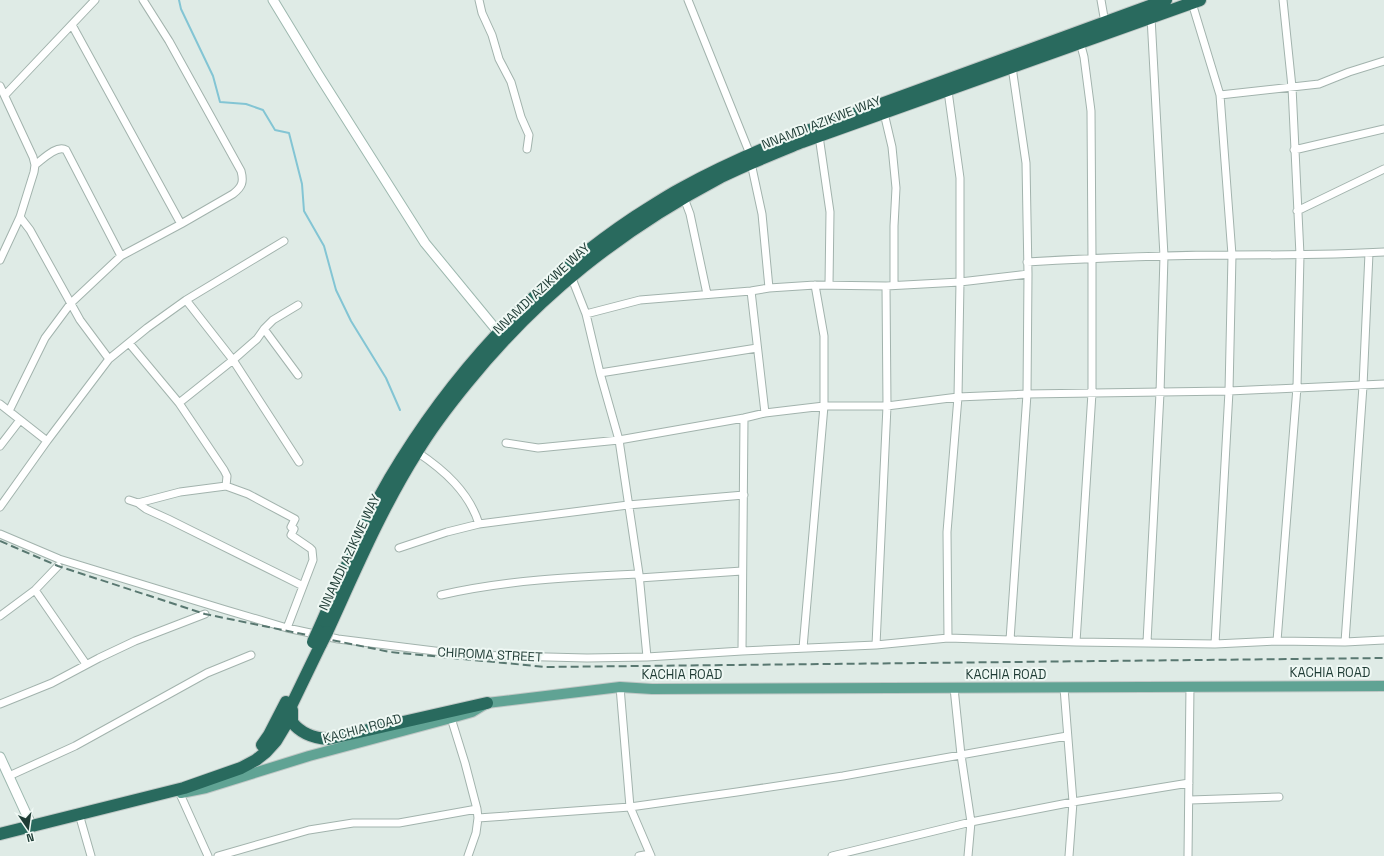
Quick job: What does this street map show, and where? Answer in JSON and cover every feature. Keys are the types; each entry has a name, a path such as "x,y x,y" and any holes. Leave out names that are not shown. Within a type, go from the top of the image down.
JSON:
{"highway":[{"name":"NNAMDI AZIKWE WAY","path":"167,792 241,768 256,760 266,752 276,740 284,726 370,517 389,480 421,429 456,381 513,317 549,284 610,234 681,188 750,159 799,134 1166,0"},
{"name":"NNAMDI AZIKWE WAY","path":"322,631 377,522 416,452 447,408 479,368 515,328 593,257 636,227 750,159 948,91 1196,1"},
{"path":"0,827 178,781 230,763 251,753 260,746 269,735 317,643"},
{"path":"292,704 291,718 295,726 308,735 328,739 487,703"},
{"name":"KACHIA ROAD","path":"0,834 167,792"}],"main road":[{"name":"KACHIA ROAD","path":"167,792 180,794 206,788 309,756 472,712 487,703 620,686 652,688 1064,688 1190,686 1384,686"}],"street":[{"path":"5,95 95,0"},
{"path":"9,411 45,338 71,303 120,256 181,224 239,189 242,184 243,179 241,171 172,48 143,0"},
{"path":"273,0 425,243 499,333"},
{"path":"479,0 482,13 492,35 499,59 511,82 517,104 529,135 527,150"},
{"path":"688,0 750,159 762,214 769,288"},
{"path":"1101,0 1105,23"},
{"path":"1277,641 1297,387 1300,255 1292,87 1283,0"},
{"path":"1196,1 1220,95 1232,255 1229,391 1215,644"},
{"path":"1147,642 1160,393 1164,256 1150,17"},
{"path":"72,25 181,224"},
{"path":"1076,642 1092,393 1091,111 1084,57 1080,42"},
{"path":"1220,95 1319,84 1349,72 1384,61"},
{"path":"1010,640 1027,394 1028,274 1026,163 1012,67"},
{"path":"0,86 32,157 34,165 34,172 20,217 0,260"},
{"path":"948,91 960,178 958,397 947,532 948,638"},
{"path":"884,113 892,147 896,188 894,226 894,285"},
{"path":"1294,150 1384,129"},
{"path":"819,136 830,212 829,285"},
{"path":"34,165 58,149 63,148 66,150 120,256"},
{"path":"1297,211 1384,169"},
{"path":"684,198 690,214 707,294"},
{"path":"20,217 30,230 80,320 109,359"},
{"path":"0,507 47,441 109,359 186,300 284,241"},
{"path":"1027,262 1092,258 1300,255 1384,252"},
{"path":"1345,642 1363,386 1369,253"},
{"path":"586,314 640,300 751,291 769,288 815,284 886,286 960,282 1028,274"},
{"path":"571,276 586,314 600,373 619,440 639,576 647,657"},
{"path":"803,648 824,406 824,336 815,284"},
{"path":"876,645 887,406 886,286"},
{"path":"751,291 765,413"},
{"path":"186,300 233,360 299,462"},
{"path":"179,403 257,339 273,320 298,305"},
{"path":"264,329 298,375"},
{"path":"129,343 179,403 224,470 227,476 226,486"},
{"path":"600,373 757,348"},
{"path":"506,443 538,448 619,440 765,413 824,406 887,406 958,397 1027,394 1160,393 1384,384"},
{"path":"0,404 47,441"},
{"path":"742,651 744,418"},
{"path":"0,446 20,420"},
{"path":"416,452 431,461 454,481 465,495 479,524"},
{"path":"138,503 180,492 226,486 261,500 295,519 291,528 294,529 291,535 310,548 313,560 288,628"},
{"path":"399,548 447,532 479,524 628,505 744,495"},
{"path":"128,500 138,503 146,509 303,586"},
{"name":"CHIROMA STREET","path":"0,534 59,559 288,628 338,639 467,655 587,658 647,657 876,645 948,638 1215,644 1277,641 1345,642 1384,640"},
{"path":"0,616 36,590 58,566"},
{"path":"441,595 472,588 555,578 742,571"},
{"path":"36,590 86,664"},
{"path":"0,704 52,683 86,664 135,641 205,614"},
{"path":"5,773 75,746 207,673 251,655"},
{"path":"620,686 630,807 650,855 639,856"},
{"path":"1188,856 1190,800 1190,686"},
{"path":"954,688 961,755 971,822 968,856"},
{"path":"1064,688 1072,802 1069,856"},
{"path":"451,718 477,809 478,818 476,833 468,856"},
{"path":"478,818 630,807 843,776 1067,736"},
{"path":"0,757 5,773 29,820"},
{"path":"832,856 971,822 1072,802 1189,783"},
{"path":"180,794 208,856"},
{"path":"1190,800 1279,797"},
{"path":"218,856 309,830 353,823 399,823 477,809"},
{"path":"79,814 91,856"}],"waterway":[{"path":"179,0 181,9 213,76 220,102 246,104 263,110 275,130 289,133 302,184 304,211 324,246 336,290 351,321 386,378 400,410"}],"railway":[{"path":"0,541 58,566 205,614 390,652 546,667 1384,658"}]}
